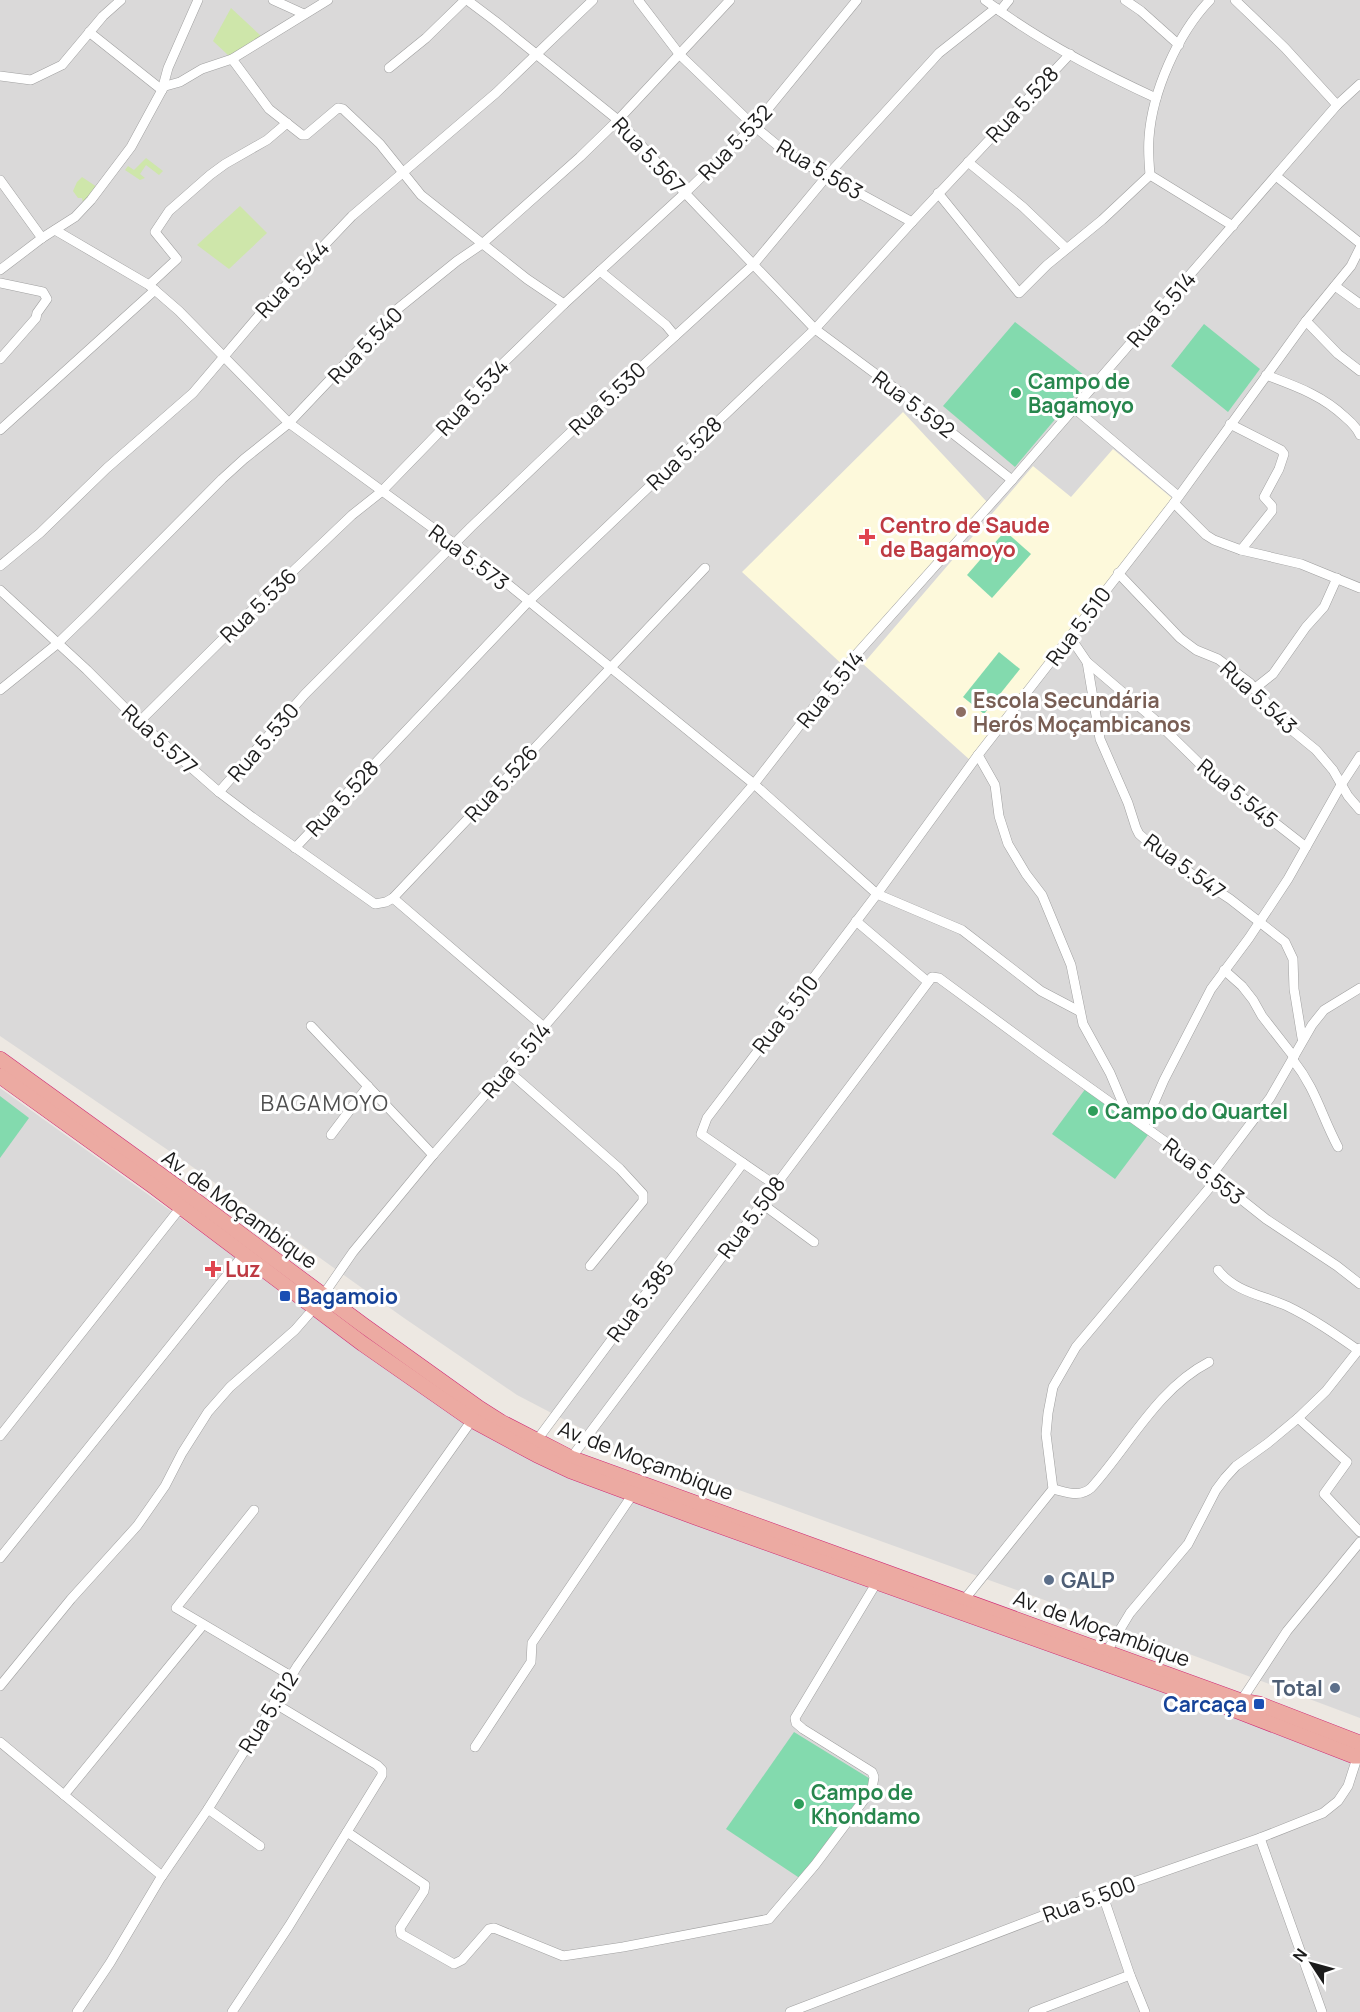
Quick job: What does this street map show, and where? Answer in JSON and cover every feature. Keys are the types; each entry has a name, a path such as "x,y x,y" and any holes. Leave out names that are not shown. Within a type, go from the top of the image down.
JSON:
{"highway":[{"name":"Av. de Moçambique","path":"0,1059 319,1301 349,1333 363,1344 472,1420 497,1434 571,1471 633,1494 1358,1752"},
{"name":"Av. de Moçambique","path":"0,1076 244,1254 319,1301 363,1325 479,1408 571,1458 1241,1701 1259,1704 1358,1752"}],"street":[{"path":"0,76 31,80 62,65 103,16 121,0"},
{"path":"0,270 42,238 75,218 131,147 162,89 168,68 198,0"},
{"path":"273,0 304,14"},
{"path":"162,89 202,69 232,59 328,0"},
{"path":"388,68 426,38 466,0"},
{"name":"Rua 5.567","path":"466,0 618,120 815,329"},
{"name":"Rua 5.544","path":"0,566 40,533 107,468 193,393 319,249 352,216 496,93 592,0"},
{"name":"Rua 5.563","path":"638,0 680,55 754,126 794,157 912,222"},
{"name":"Rua 5.540","path":"0,690 57,644 222,479 289,423 396,311 457,261 482,244 580,157 618,120 730,0"},
{"name":"Rua 5.532","path":"564,304 754,126 857,0"},
{"path":"985,0 1070,54 1111,77 1156,98"},
{"name":"Rua 5.530","path":"219,792 305,694 471,527 594,410 753,265 827,176 939,53 1009,0"},
{"path":"1125,0 1179,45"},
{"path":"938,193 1019,293 1066,248 1102,220 1150,175 1149,137 1156,98 1179,45 1194,19 1210,0"},
{"path":"1235,0 1285,48 1337,105"},
{"path":"89,32 162,89"},
{"name":"Rua 5.528","path":"295,848 528,602 815,329 938,193 1070,54"},
{"path":"232,59 269,109 304,135 340,108 368,131 421,195 482,244 564,304"},
{"name":"Rua 5.514","path":"0,1686 136,1526 165,1486 182,1453 208,1412 230,1387 285,1341 319,1301 353,1252 433,1155 754,784 845,667 1012,480 1337,105 1360,84"},
{"path":"0,430 152,288 177,260 155,232 169,211 210,175 267,140 287,123"},
{"path":"968,162 1066,248"},
{"path":"1150,175 1233,226"},
{"path":"1276,177 1360,243"},
{"path":"0,180 42,238"},
{"name":"Rua 5.573","path":"55,230 152,288 224,355 289,423 493,573 754,784 877,894 962,930 1041,991 1079,1011"},
{"name":"Rua 5.510","path":"743,1163 701,1134 706,1118 877,894 978,755 1176,500 1306,321 1351,266 1360,248"},
{"path":"1351,266 1360,272"},
{"path":"600,271 666,325 675,336"},
{"path":"0,283 43,292 47,299 36,318 0,359"},
{"path":"1335,286 1360,304"},
{"name":"Rua 5.534","path":"381,492 491,375 564,304"},
{"path":"1306,321 1338,354 1360,371"},
{"name":"Rua 5.592","path":"815,329 1012,480"},
{"path":"1266,375 1306,390 1328,402 1349,421 1360,435"},
{"path":"1074,408 1176,500 1206,535 1241,550 1301,564 1358,584"},
{"path":"1230,424 1281,450 1284,454 1264,497 1272,506 1272,511 1241,550"},
{"name":"Rua 5.536","path":"139,722 352,515 381,492"},
{"name":"Rua 5.526","path":"393,897 705,568"},
{"name":"Rua 5.543","path":"1118,573 1180,638 1196,650 1218,659 1235,670 1283,723 1316,750 1333,770 1360,810"},
{"path":"1254,689 1273,674 1306,627 1324,607 1337,578"},
{"name":"Rua 5.577","path":"0,590 87,670 139,722 219,792 375,904 386,902 393,897"},
{"name":"Rua 5.545","path":"1070,637 1088,662 1154,719 1219,780 1306,847"},
{"name":"Rua 5.547","path":"1088,662 1100,739 1139,834 1163,855 1262,917 1285,942 1293,959 1294,989 1302,1038"},
{"path":"978,755 995,785 999,816 1008,844 1042,895 1068,959 1079,1011 1087,1034 1110,1073 1127,1113"},
{"path":"1144,1126 1183,1042 1211,989 1262,917 1360,756"},
{"path":"393,897 545,1028"},
{"name":"Rua 5.553","path":"856,921 930,979 939,978 1127,1113 1266,1218 1360,1284"},
{"path":"1224,970 1253,999 1262,1016 1294,1058 1314,1091 1329,1130 1338,1146"},
{"name":"Rua 5.508","path":"571,1458 930,979"},
{"path":"964,1600 1053,1489 1046,1434 1048,1413 1053,1387 1076,1347 1213,1178 1270,1098 1294,1058 1302,1038 1324,1010 1360,988"},
{"path":"311,1026 433,1155"},
{"path":"507,1070 620,1169 644,1194 643,1201 590,1266"},
{"path":"332,1135 368,1086"},
{"path":"743,1163 775,1185"},
{"name":"Rua 5.385","path":"537,1440 743,1163"},
{"path":"761,1203 814,1242"},
{"path":"0,1436 181,1207"},
{"path":"0,1558 244,1254"},
{"path":"1107,1651 1130,1613 1188,1544 1216,1490 1225,1478 1236,1466 1298,1418 1326,1391 1359,1349 1284,1305 1230,1283 1218,1270"},
{"path":"1053,1489 1084,1494 1170,1391 1194,1370 1209,1362"},
{"path":"1298,1418 1347,1462 1323,1494 1360,1532"},
{"name":"Rua 5.512","path":"76,2012 110,1963 162,1876 208,1809 291,1676 472,1420"},
{"path":"475,1747 531,1662 532,1643 633,1494"},
{"path":"254,1510 176,1608 291,1676"},
{"path":"1241,1701 1287,1631 1360,1542"},
{"path":"347,1832 425,1885 424,1891 400,1928 401,1934 454,1964 462,1960 489,1929 494,1928 563,1956 769,1919 815,1865 872,1789 874,1777 872,1772 803,1729 796,1723 795,1718 877,1582"},
{"path":"64,1795 203,1624"},
{"path":"232,2012 289,1926 382,1775 382,1770 274,1703"},
{"path":"0,1742 162,1876"},
{"name":"Rua 5.500","path":"790,2012 1102,1893 1260,1838 1323,1813 1338,1801 1348,1786 1358,1752"},
{"path":"208,1809 261,1846"},
{"path":"1260,1838 1322,2012"},
{"path":"1102,1893 1145,2012"},
{"path":"1033,2012 1130,1974"}],"shaded area":[{"path":"0,0 1360,0 1360,1718 1072,1610 611,1444 517,1395 404,1318 187,1163 0,1036"},
{"name":"Centro de Saude de Bagamoyo","path":"903,412 987,502 845,667 742,572"},
{"path":"1113,449 1173,499 970,760 863,664 1033,466 1071,497"},
{"path":"0,1088 482,1433 1360,1762 1360,2012 0,2012"}],"green space":[{"path":"231,8 261,36 229,56 213,41"},
{"path":"146,158 163,171 159,175 146,165 140,174 145,178 140,180 125,170 128,166 134,170"},
{"path":"82,177 97,187 83,203 82,198 78,198 73,191"},
{"path":"240,206 267,233 229,269 197,245"},
{"name":"Campo de Bagamoyo","path":"1015,322 1089,379 1015,467 943,406"},
{"path":"1204,324 1260,369 1228,412 1171,366"},
{"path":"1005,531 1031,554 992,598 967,575"},
{"path":"999,652 1020,669 984,714 963,697"},
{"name":"Campo do Quartel","path":"1086,1088 1148,1135 1115,1179 1052,1134"},
{"path":"0,1096 29,1118 0,1158"},
{"name":"Campo de Khondamo","path":"794,1732 872,1780 801,1879 726,1829"}],"place":[{"name":"Campo de Bagamoyo","path":"1016,393"},
{"name":"Centro de Saude de Bagamoyo","path":"867,537"},
{"name":"Escola Secundária Herós Moçambicanos","path":"961,712"},
{"name":"Campo do Quartel","path":"1093,1111"},
{"name":"Luz","path":"213,1269"},
{"name":"Bagamoio","path":"285,1296"},
{"name":"GALP","path":"1049,1580"},
{"name":"Total","path":"1335,1688"},
{"name":"Carcaça","path":"1259,1704"},
{"name":"Campo de Khondamo","path":"799,1804"}],"district":[{"name":"BAGAMOYO","path":"325,1103"}]}
